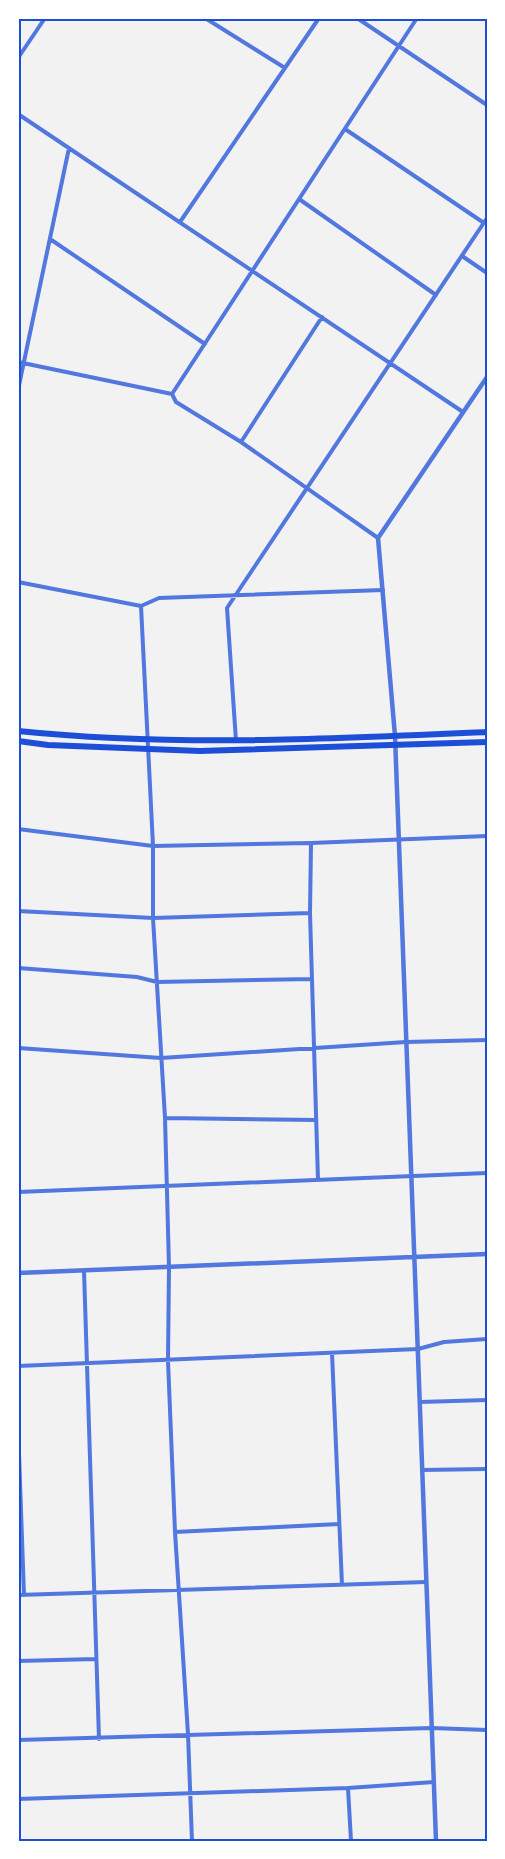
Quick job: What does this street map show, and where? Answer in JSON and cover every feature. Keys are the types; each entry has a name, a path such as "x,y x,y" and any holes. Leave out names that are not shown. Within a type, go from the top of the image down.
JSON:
{"main road":[{"path":"18,731 149,741 236,741 487,732"},
{"path":"313,738 313,747"},
{"path":"258,740 258,749"},
{"path":"18,741 48,745 200,751 487,742"}],"street":[{"path":"18,58 45,18"},
{"path":"205,18 285,68"},
{"path":"180,222 319,18"},
{"path":"357,18 487,105"},
{"path":"172,394 417,18"},
{"path":"18,114 463,412"},
{"path":"345,129 484,223"},
{"path":"18,390 69,148"},
{"path":"299,199 436,295"},
{"path":"236,741 227,608 487,218"},
{"path":"50,239 205,344"},
{"path":"462,256 487,273"},
{"path":"241,442 322,317"},
{"path":"18,362 172,394"},
{"path":"436,1841 395,736 378,538 487,377"},
{"path":"172,394 176,402 241,442 378,538"},
{"path":"18,582 141,606 159,598 383,590"},
{"path":"141,606 149,741 153,918 165,1118 169,1267 168,1360 177,1590 188,1734 192,1841"},
{"path":"18,829 153,846 487,836"},
{"path":"311,843 310,913 318,1180"},
{"path":"18,910 153,918 310,913"},
{"path":"18,968 137,977 157,982 312,979"},
{"path":"18,1048 161,1058 314,1047 487,1040"},
{"path":"165,1118 316,1120"},
{"path":"18,1192 487,1173"},
{"path":"18,1273 487,1254"},
{"path":"84,1271 99,1738"},
{"path":"18,1366 418,1349 444,1342 487,1339"},
{"path":"332,1353 342,1585"},
{"path":"420,1402 487,1400"},
{"path":"18,1426 20,1538 24,1595"},
{"path":"422,1470 487,1469"},
{"path":"175,1532 339,1524"},
{"path":"18,1595 426,1582"},
{"path":"18,1662 96,1659"},
{"path":"18,1740 432,1728 487,1730"},
{"path":"18,1799 348,1788 434,1782"},
{"path":"348,1788 351,1841"}]}
